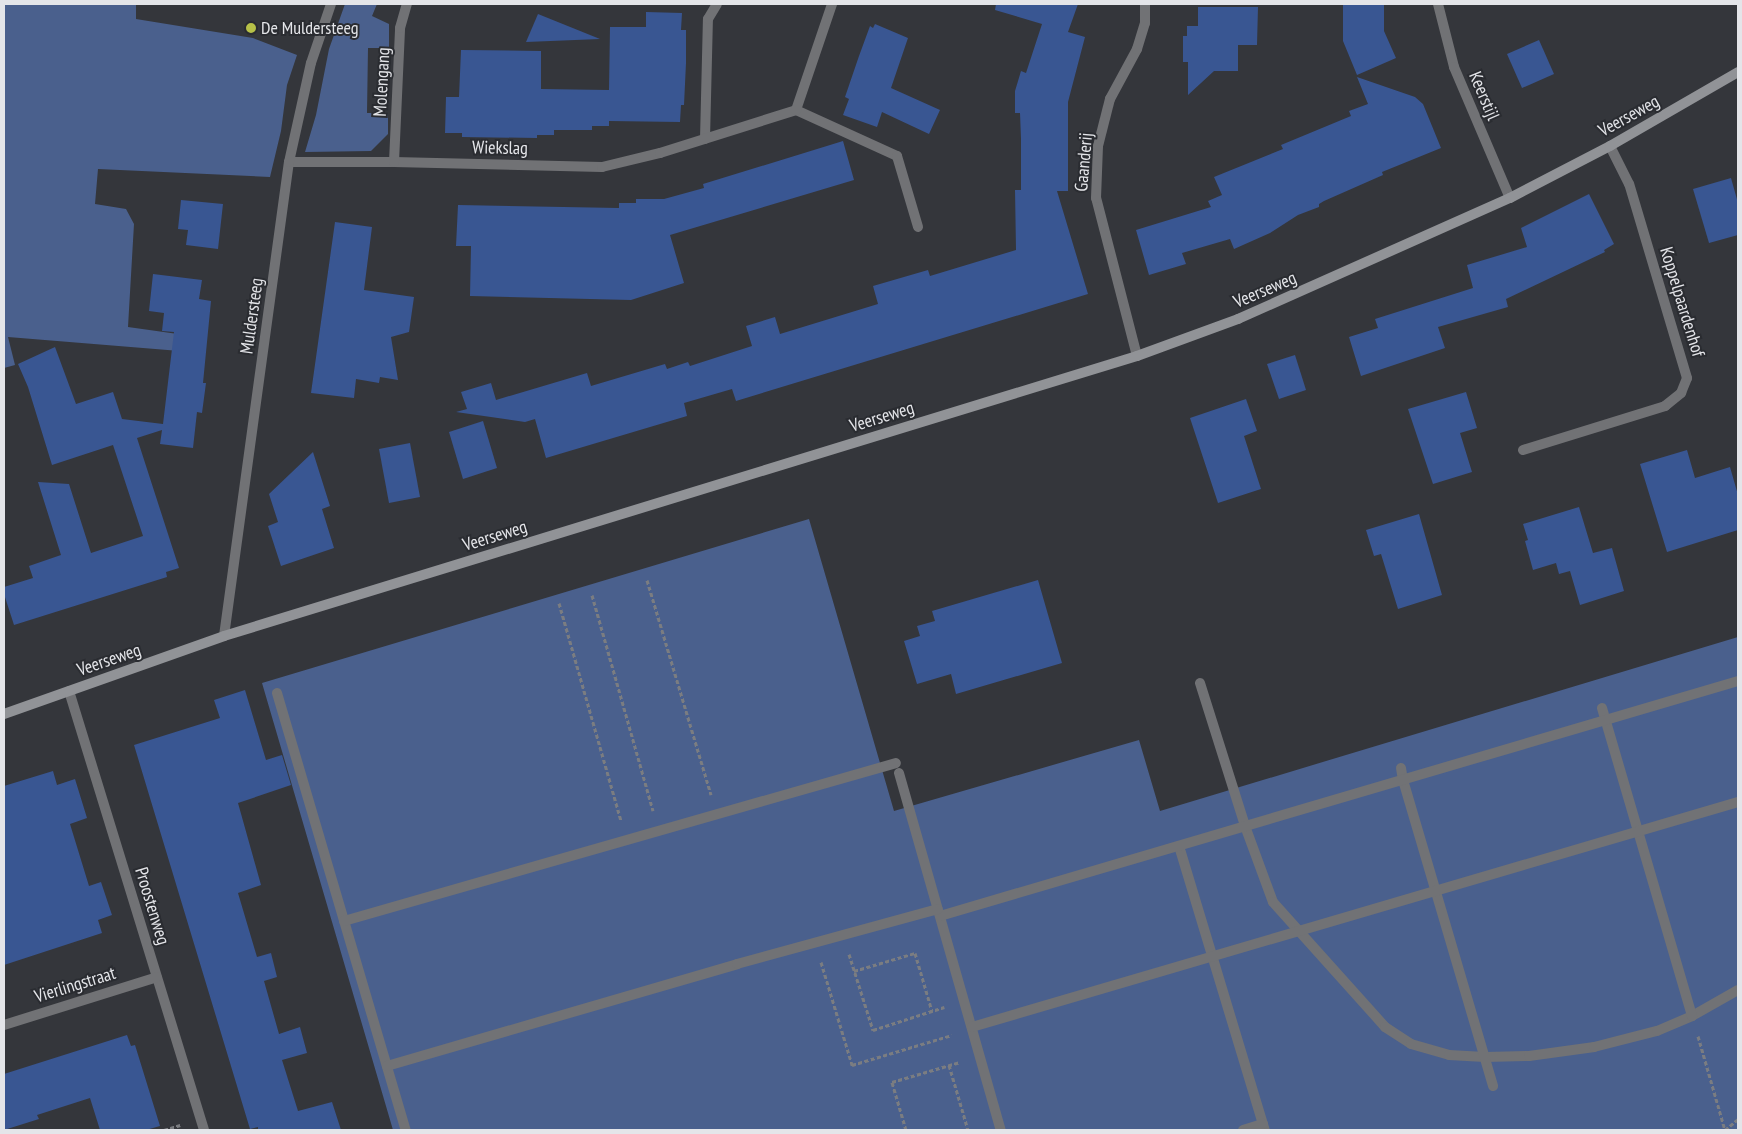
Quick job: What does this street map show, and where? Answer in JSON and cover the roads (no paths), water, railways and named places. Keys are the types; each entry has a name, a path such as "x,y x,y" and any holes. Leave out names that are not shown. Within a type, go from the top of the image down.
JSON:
{"street":[{"name":"Muldersteeg","path":"224,636 290,162 311,63 331,4"},
{"name":"Molengang","path":"394,162 400,28 407,4"},
{"path":"705,139 708,19 717,4"},
{"path":"832,4 796,110 897,156 918,226"},
{"name":"Gaanderij","path":"1137,356 1096,198 1098,146 1110,99 1137,49 1145,23 1145,4"},
{"name":"Keerstijl","path":"1438,4 1454,67 1510,198"},
{"name":"Veerseweg","path":"4,714 224,636 1137,356 1238,319 1298,294 1510,198 1610,146 1738,72"},
{"name":"Wiekslag","path":"290,162 394,162 602,167 660,154 796,110"},
{"name":"Koppelpaardenhof","path":"1523,450 1665,406 1681,393 1687,378 1629,184 1610,146"},
{"path":"387,1066 815,942 939,913 1179,846 1738,681"},
{"path":"1200,683 1244,826 1273,902 1386,1027 1411,1044 1448,1055 1484,1057 1529,1056 1594,1048 1657,1031 1692,1016 1738,990"},
{"name":"Proostenweg","path":"69,691 204,1130"},
{"path":"277,693 406,1130"},
{"path":"1602,708 1636,832 1692,1016"},
{"path":"344,921 716,815 898,768 1000,1130"},
{"path":"1401,768 1493,1086"},
{"path":"972,1028 1738,802"},
{"path":"1179,846 1264,1127 1243,1130"},
{"name":"Vierlingstraat","path":"4,1025 157,977"}],"place":[{"name":"De Muldersteeg","path":"251,28"}]}
